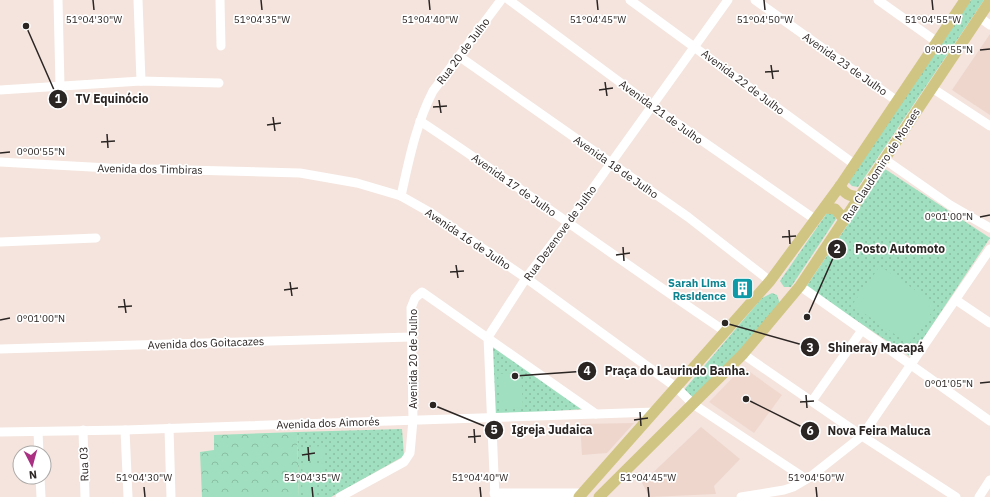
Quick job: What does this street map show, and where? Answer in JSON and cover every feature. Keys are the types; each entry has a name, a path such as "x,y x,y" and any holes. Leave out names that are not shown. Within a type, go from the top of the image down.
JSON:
{"main road":[{"name":"Rua Claudomiro de Moraes","path":"580,495 677,388 770,281 825,208 965,0"},
{"name":"Rua Claudomiro de Moraes","path":"599,497 743,354 800,286 990,1"},
{"path":"840,186 845,193 850,196 859,197"},
{"path":"825,208 835,209 845,220"}],"street":[{"path":"58,0 60,86"},
{"path":"138,0 140,81"},
{"path":"220,0 221,46"},
{"name":"Rua 20 de Julho","path":"400,196 420,120 434,91 501,0"},
{"name":"Avenida 21 de Julho","path":"509,0 652,106 816,220"},
{"name":"Avenida 22 de Julho","path":"630,0 854,164"},
{"name":"Rua Dezenove de Julho","path":"488,336 526,278 568,223 728,0"},
{"name":"Avenida 23 de Julho","path":"755,0 897,101"},
{"path":"878,0 937,42"},
{"path":"979,17 990,25"},
{"name":"Avenida 18 de Julho","path":"460,57 688,217 770,281"},
{"path":"0,90 140,81 219,83"},
{"path":"932,88 990,126"},
{"name":"Avenida 17 de Julho","path":"420,120 502,175 568,223 726,332"},
{"path":"884,159 950,205 990,228"},
{"name":"Avenida dos Timbiras","path":"0,162 109,168 300,173"},
{"name":"Avenida 16 de Julho","path":"300,173 356,183 400,196 431,213 526,278 677,388 693,404 806,479"},
{"path":"0,242 96,238"},
{"path":"741,497 784,490 806,479 862,436 990,249"},
{"path":"800,286 990,421"},
{"name":"Avenida 20 de Julho","path":"340,497 404,462 410,453 413,420 411,308 415,298 422,292 488,336"},
{"path":"956,300 990,323"},
{"path":"812,402 862,330"},
{"path":"488,336 596,414"},
{"path":"488,336 494,495 580,495"},
{"name":"Avenida dos Goitacazes","path":"0,349 411,337"},
{"path":"743,354 862,436 956,497"},
{"name":"Avenida dos Aimorés","path":"0,432 125,430 655,412"},
{"path":"169,428 171,497"},
{"name":"Rua 03","path":"82,430 85,497"},
{"path":"125,430 128,497"},
{"path":"38,432 39,445"},
{"path":"979,497 990,480"},
{"path":"40,485 41,497"}],"shaded area":[{"path":"990,34 990,115 952,90"},
{"path":"743,367 782,395 754,433 709,402"},
{"path":"634,423 607,453 582,455 580,424"},
{"path":"701,427 740,459 714,486 716,494 650,497 642,483"}],"green space":[{"path":"971,0 984,0 858,187 852,186 848,182"},
{"path":"885,169 990,238 911,357 806,287"},
{"path":"827,213 833,214 836,219 791,287 784,287 780,281"},
{"path":"880,266 937,305 909,344 852,305"},
{"path":"772,293 777,295 780,304 764,326 691,399 683,391 762,298"},
{"path":"491,342 584,409 496,415 494,412"},
{"path":"521,372 523,407 500,409 498,374"},
{"path":"402,429 404,456 331,497 299,497 297,432"},
{"path":"297,432 299,497 202,497 200,452 214,450 214,435"},
{"path":"323,446 324,459 302,460 301,448"},
{"path":"324,463 325,476 303,477 302,465"},
{"path":"302,482 315,482 315,497 303,497"}],"place":[{"name":"TV Equinócio","path":"26,26"},
{"name":"Sarah Lima Residence","path":"742,289"},
{"name":"Posto Automoto","path":"807,317"},
{"name":"Shineray Macapá","path":"725,323"},
{"name":"Praça do Laurindo Banha.","path":"515,376"},
{"name":"Nova Feira Maluca","path":"746,399"},
{"name":"Igreja Judaica","path":"433,405"}]}
